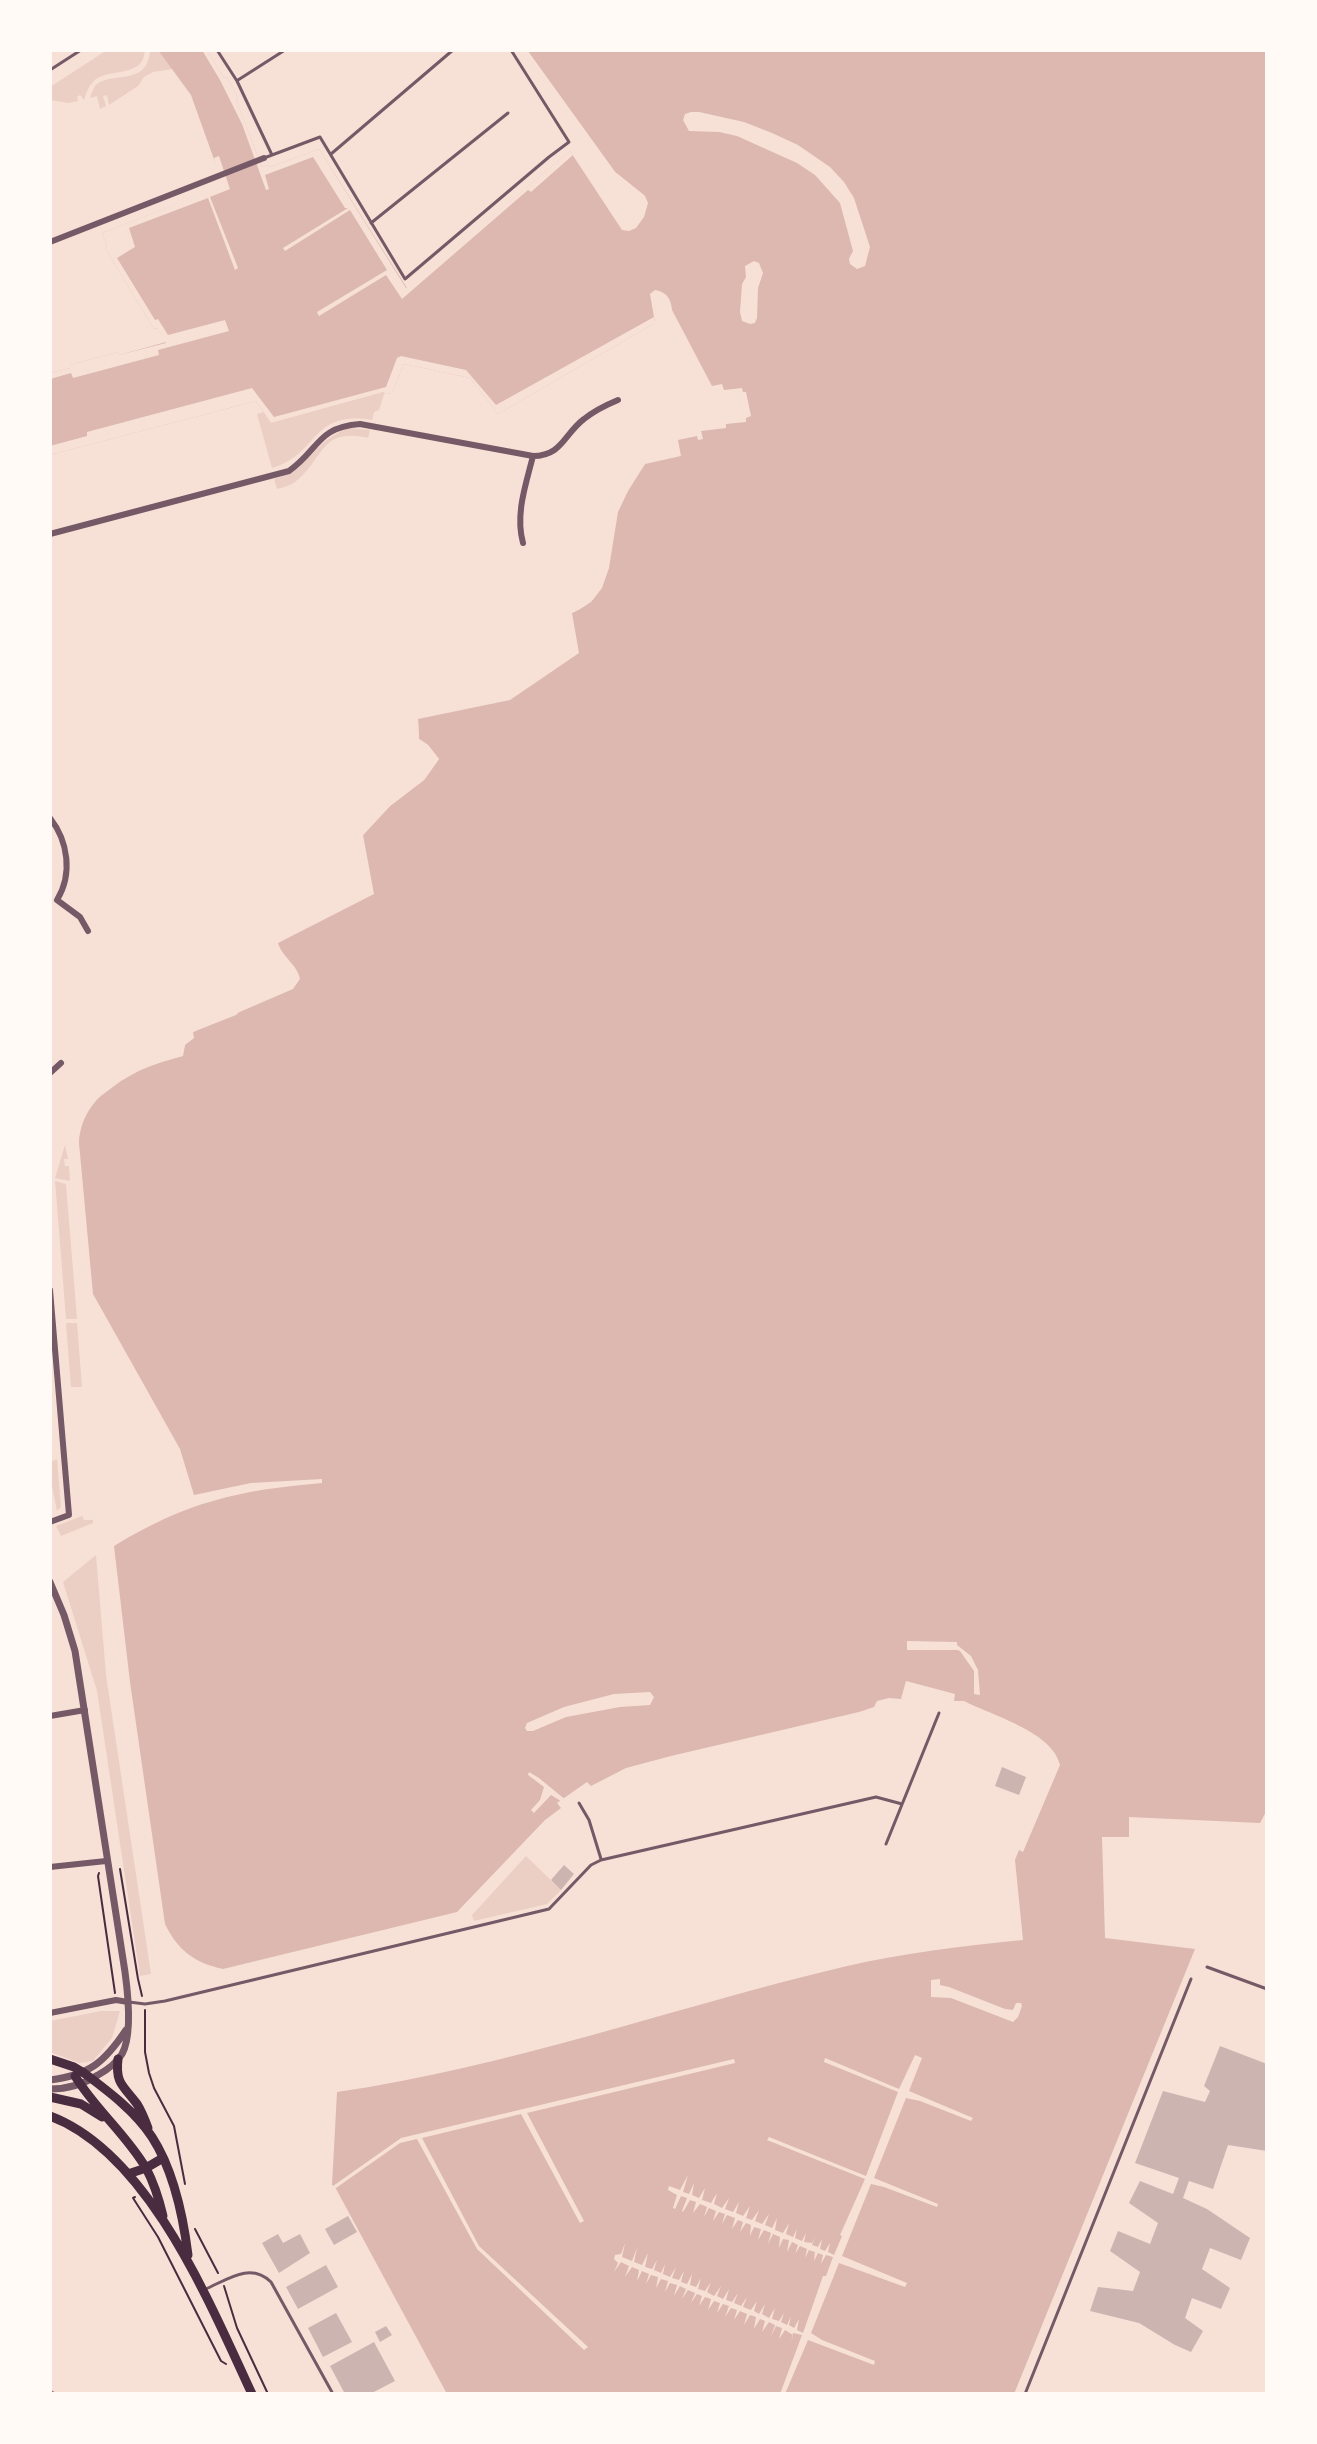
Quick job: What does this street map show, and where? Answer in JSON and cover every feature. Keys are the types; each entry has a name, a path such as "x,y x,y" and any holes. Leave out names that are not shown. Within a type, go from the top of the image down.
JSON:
{"main road":[{"path":"50,2059 74,2067 83,2078 116,2097 151,2135"},
{"path":"118,2059 119,2080 137,2105 163,2158 177,2199 189,2262"},
{"path":"83,2078 87,2095 146,2168 155,2186 165,2223"},
{"path":"50,2097 81,2104 108,2120"},
{"path":"50,2116 83,2132 111,2155 165,2223 189,2262 252,2394"},
{"path":"128,2174 163,2158"}],"street":[{"path":"50,242 264,158"},
{"path":"50,534 289,471 334,428 360,424 545,456 556,450 581,421 618,400"},
{"path":"523,543 519,529 522,498 533,456"},
{"path":"50,818 64,845 66,862 63,887 53,902 80,917 88,931"},
{"path":"50,1073 61,1063"},
{"path":"50,1290 69,1515 50,1522"},
{"path":"50,1582 75,1651 128,2002 127,2041 110,2068 50,2089"},
{"path":"50,1716 85,1710"},
{"path":"50,1867 106,1861"},
{"path":"50,2013 116,2000 128,2002"},
{"path":"50,2080 83,2078 111,2051 127,2028"}],"lane":[{"path":"50,70 81,50"},
{"path":"217,50 237,81 272,155"},
{"path":"237,81 285,50"},
{"path":"330,154 453,50"},
{"path":"264,158 320,137 405,279 569,142 511,50"},
{"path":"371,223 508,113"},
{"path":"886,1844 939,1713"},
{"path":"128,2002 145,2004 549,1909 591,1865 601,1860 876,1797 902,1804"},
{"path":"579,1803 589,1820 601,1860"},
{"path":"1207,1967 1267,1989"},
{"path":"1025,2394 1191,1979"},
{"path":"202,2291 248,2272 260,2272 271,2282 333,2394"}],"path":[{"path":"106,1861 98,1876 116,2000"},
{"path":"121,1870 138,1979 145,2004 145,2052 149,2073 174,2126 186,2188"},
{"path":"133,2198 158,2237 221,2361 244,2376"},
{"path":"193,2223 209,2251 237,2328 268,2394"}],"shaded area":[{"path":"107,50 145,50 143,59 132,69 99,77 88,88 84,100 80,95 78,101 69,103 50,100 50,87"},
{"path":"150,50 159,50 173,69 153,72 144,77 138,86 109,105 107,95 103,96 106,106 100,109 97,96 90,98 95,86 102,81 136,74 148,62"},
{"path":"158,50 207,50 238,98 236,100 262,167 270,167 319,149 407,288 570,151 622,230 636,228 644,217 648,203 645,196 615,172 527,50 1267,50 1267,1810 1260,1823 1129,1817 1129,1837 1102,1837 1105,1938 1195,1949 1014,2394 447,2394 332,2185 337,2092 465,2068 865,1962 933,1950 1023,1940 1015,1860 1019,1850 1023,1852 1060,1765 1046,1743 1020,1726 964,1701 954,1701 955,1694 906,1681 901,1699 877,1701 874,1707 859,1712 626,1768 591,1786 587,1782 557,1803 561,1808 545,1820 457,1912 223,1969 188,1954 175,1941 165,1924 114,1546 165,1519 214,1501 239,1494 322,1483 322,1479 251,1483 194,1495 180,1449 93,1294 79,1143 82,1125 101,1095 115,1084 148,1067 182,1056 193,1032 293,989 300,979 278,943 374,894 363,835 390,806 424,780 439,759 419,739 418,719 510,700 579,653 572,613 587,605 603,584 617,514 645,464 681,456 678,440 697,436 698,440 703,439 701,431 746,422 746,418 751,416 746,392 742,388 724,390 722,384 712,386 669,299 663,292 655,290 650,294 655,323 498,414 470,378 404,364 392,393 384,392 271,423 256,401 50,455 50,373 117,352 119,355 166,342 157,328 154,329 105,248 102,233 221,187 191,95"},
{"path":"385,391 372,420 337,421 316,435 299,454 272,468 257,414 264,412 271,423"},
{"path":"351,428 370,430 368,438 352,436 332,441 295,482 277,489 274,479 296,469 328,439"},
{"path":"65,1145 68,1159 64,1159 65,1166 69,1166 70,1181 55,1178"},
{"path":"55,1181 66,1184 77,1319 66,1319"},
{"path":"66,1323 77,1323 82,1387 71,1387"},
{"path":"57,1459 61,1507 57,1511 50,1462"},
{"path":"82,1516 84,1520 93,1520 93,1523 61,1536 56,1526"},
{"path":"96,1555 106,1675 151,1974 140,1976 97,1691 63,1582"},
{"path":"526,1856 561,1890 547,1904 474,1921 472,1915"},
{"path":"101,2011 120,2011 112,2038 93,2061 79,2063 50,2052 50,2021"}],"pier":[{"path":"202,50 207,50 238,98 236,100 262,167 270,167 319,149 406,288 570,151 573,155 402,299 386,275 319,316 317,312 387,270 350,210 285,251 283,248 348,208 345,208 313,157 265,175 269,189 266,190 242,124"},
{"path":"523,50 527,50 615,172 645,196 640,197 612,175"},
{"path":"691,112 744,122 772,133 798,145 830,167 854,198 870,247 865,266 857,269 850,264 853,251 840,203 815,175 797,163 737,136 689,131 683,120 685,114"},
{"path":"219,156 230,189 210,197 238,268 235,270 208,198 129,228 135,247 117,258 155,320 158,319 168,335 225,320 229,331 158,350 159,355 73,378 71,373 50,379 50,373 70,368 70,365 166,343 157,328 154,329 105,248 102,233 220,187 214,158"},
{"path":"754,261 759,263 763,273 758,288 757,318 755,323 750,324 742,321 740,312 745,266"},
{"path":"654,317 655,323 498,414 470,378 404,364 392,393 384,392 271,423 256,401 50,455 50,446 87,436 87,432 252,388 274,417 386,387 397,358 401,356 466,370 496,405"},
{"path":"645,464 618,512 609,568 602,588 591,602 572,613 571,609 588,599 598,586 605,567 614,511 631,478 640,465"},
{"path":"418,719 419,739 439,759 424,780 390,806 363,835 362,831 387,804 421,777 434,759 415,741 414,720"},
{"path":"238,1008 236,1015 193,1032 194,1038 185,1045 183,1056 147,1066 94,1101 93,1097 119,1077 146,1062 179,1053 181,1043 189,1036 191,1028"},
{"path":"907,1641 957,1642 971,1656 978,1670 980,1695 974,1694 974,1671 960,1651 907,1650"},
{"path":"650,1692 654,1697 650,1705 566,1717 533,1731 525,1728 527,1723 564,1707 614,1694"},
{"path":"529,1772 567,1801 564,1803 551,1795 534,1813 531,1810 540,1800 544,1787 528,1775"},
{"path":"940,1979 940,1985 1005,2009 1013,2010 1016,2003 1021,2003 1018,2017 1013,2022 951,1998 931,1997 931,1980"},
{"path":"915,2055 922,2058 909,2091 973,2118 971,2121 906,2098 874,2178 938,2204 937,2207 871,2184 842,2256 907,2283 905,2287 839,2263 811,2333 875,2361 874,2365 808,2340 785,2394 780,2394 802,2335 793,2335 785,2330 779,2339 782,2328 776,2326 771,2336 775,2325 769,2322 762,2332 765,2321 760,2319 754,2329 756,2317 750,2315 744,2325 747,2314 740,2311 734,2320 737,2310 731,2308 725,2317 729,2306 723,2304 717,2313 720,2303 714,2301 708,2310 711,2299 705,2297 699,2306 702,2296 697,2294 691,2303 695,2293 688,2290 682,2299 686,2289 680,2286 674,2296 677,2285 670,2283 665,2292 668,2281 661,2279 656,2288 658,2277 651,2275 646,2284 649,2274 642,2271 637,2281 639,2270 632,2267 625,2277 629,2266 621,2262 614,2272 618,2263 615,2255 621,2254 625,2243 622,2257 632,2261 637,2248 634,2262 642,2265 648,2253 645,2267 652,2269 657,2260 654,2270 661,2273 665,2264 663,2274 670,2277 676,2267 672,2278 679,2280 684,2271 681,2282 687,2284 692,2274 690,2285 696,2287 701,2278 698,2289 705,2291 711,2282 707,2292 714,2296 721,2286 717,2296 723,2299 729,2289 726,2300 732,2302 738,2293 734,2303 741,2306 747,2297 743,2307 751,2310 757,2301 754,2311 759,2314 765,2304 762,2314 769,2318 775,2308 772,2319 779,2321 784,2313 781,2322 787,2325 791,2316 789,2325 794,2328 799,2319 797,2330 803,2333 833,2257 826,2255 821,2264 823,2255 818,2253 814,2261 815,2252 809,2250 805,2258 807,2249 800,2246 795,2254 798,2245 792,2242 787,2252 789,2240 783,2239 779,2248 780,2237 773,2234 768,2244 771,2233 764,2230 758,2240 761,2229 754,2227 750,2236 751,2225 746,2223 740,2232 743,2222 738,2220 732,2229 735,2218 727,2215 722,2224 725,2214 719,2212 713,2221 716,2211 709,2208 704,2217 707,2207 700,2204 693,2213 696,2202 690,2200 683,2212 687,2198 681,2196 675,2209 677,2195 668,2190 669,2186 680,2190 688,2175 683,2192 689,2194 694,2183 692,2195 699,2198 705,2188 702,2200 711,2203 717,2193 714,2204 722,2208 729,2198 725,2209 733,2212 739,2202 736,2213 743,2216 750,2206 746,2218 752,2220 759,2210 755,2221 762,2224 769,2214 765,2225 772,2228 777,2218 775,2230 783,2233 789,2223 786,2234 793,2237 797,2229 795,2238 802,2241 806,2233 804,2242 812,2243 815,2237 812,2245 818,2247 822,2239 820,2249 825,2251 830,2243 828,2252 834,2255 865,2179 767,2140 769,2137 866,2176 898,2092 824,2062 825,2058 899,2089"},
{"path":"734,2059 735,2063 527,2113 584,2221 580,2223 521,2114 422,2138 479,2246 588,2347 584,2350 477,2249 417,2139 400,2143 336,2188 333,2186 401,2138"}],"building":[{"path":"1002,1767 1026,1777 1019,1795 995,1786"},
{"path":"564,1865 574,1874 561,1890 551,1880"},
{"path":"1220,2046 1267,2064 1267,2151 1228,2145 1213,2189 1189,2181 1183,2198 1207,2209 1250,2238 1241,2260 1210,2248 1202,2269 1230,2288 1221,2309 1192,2298 1185,2318 1203,2331 1191,2352 1139,2323 1090,2311 1098,2287 1133,2291 1140,2272 1110,2251 1118,2231 1150,2244 1158,2223 1129,2203 1140,2181 1173,2194 1179,2178 1135,2163 1163,2091 1205,2102 1210,2091 1204,2086"},
{"path":"348,2216 357,2232 334,2245 325,2229"},
{"path":"278,2234 283,2243 300,2234 310,2253 279,2273 262,2243"},
{"path":"326,2265 338,2287 298,2309 286,2287"},
{"path":"336,2313 352,2342 323,2357 308,2328"},
{"path":"386,2326 392,2335 380,2342 375,2332"},
{"path":"374,2342 395,2381 370,2394 345,2394 330,2366"}],"railway":[{"path":"50,2391 55,2394"}]}
